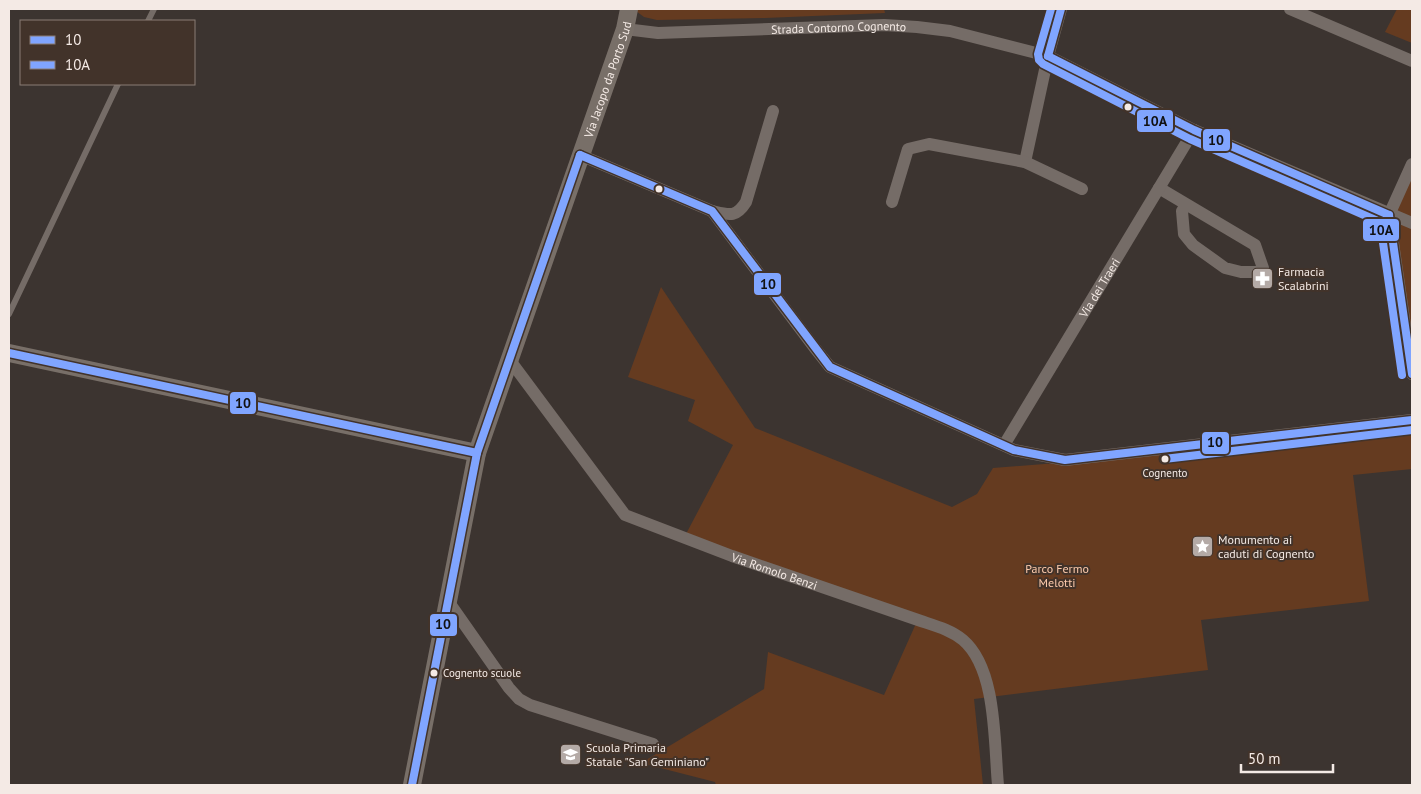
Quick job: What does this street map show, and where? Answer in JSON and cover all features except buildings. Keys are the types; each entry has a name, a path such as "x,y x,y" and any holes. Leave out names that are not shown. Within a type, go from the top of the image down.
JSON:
{"street":[{"name":"Via Jacopo da Porto Sud","path":"412,785 477,453 624,30 628,9"},
{"path":"1025,162 1048,56 1061,9"},
{"path":"1290,9 1412,61"},
{"name":"Strada Contorno Cognento","path":"624,30 658,33 884,25 950,31 1048,56 1194,130 1389,215 1412,223"},
{"path":"580,155 712,211 729,215 740,211 746,202 773,112"},
{"name":"Via dei Traeri","path":"1004,446 1194,130"},
{"path":"892,202 908,150 929,144 1025,162 1082,189"},
{"path":"1412,164 1389,215 1412,374"},
{"path":"1159,188 1255,245 1263,268 1260,272 1241,272 1225,268 1193,245 1184,234 1182,211 1186,205"},
{"path":"712,211 830,367 1014,450 1065,460 1412,420"},
{"path":"9,353 477,453"},
{"name":"Via Romolo Benzi","path":"509,359 625,515 732,556 953,632 964,640 974,652 990,688 998,785"},
{"path":"448,601 509,688 519,699 542,710 653,744"}],"lane":[{"path":"9,314 118,85"}],"green space":[{"path":"636,9 884,9 885,13 657,20 644,17"},
{"path":"1397,9 1412,9 1412,43 1385,32"},
{"path":"1412,164 1412,361 1389,213"},
{"name":"Parco Fermo Melotti","path":"661,287 755,428 952,507 977,494 993,468 1082,461 1411,423 1412,469 1353,475 1369,601 1201,620 1208,670 974,699 983,785 716,785 715,782 641,763 764,689 768,652 884,695 918,619 686,534 733,445 688,421 695,400 628,377"}],"transit line":[{"name":"10A","path":"1051,9 1038,54 1039,60 1043,64 1190,139 1380,222 1402,375"},
{"name":"10","path":"1048,56 1061,9"},
{"name":"10","path":"1048,56 1194,130 1389,215"},
{"name":"10","path":"580,155 712,211 830,367 1014,450 1065,460 1412,420"},
{"name":"10","path":"412,785 477,453 580,155"},
{"name":"10","path":"1389,215 1412,374"},
{"name":"10","path":"9,353 477,453"},
{"name":"10A","path":"1164,459 1412,430"}],"place":[{"name":"Farmacia Scalabrini","path":"1262,278"},
{"name":"Cognento","path":"1165,459"},
{"name":"Monumento ai caduti di Cognento","path":"1202,546"},
{"name":"Cognento scuole","path":"434,673"},
{"name":"Scuola Primaria Statale \"San Geminiano\"","path":"570,754"}]}
